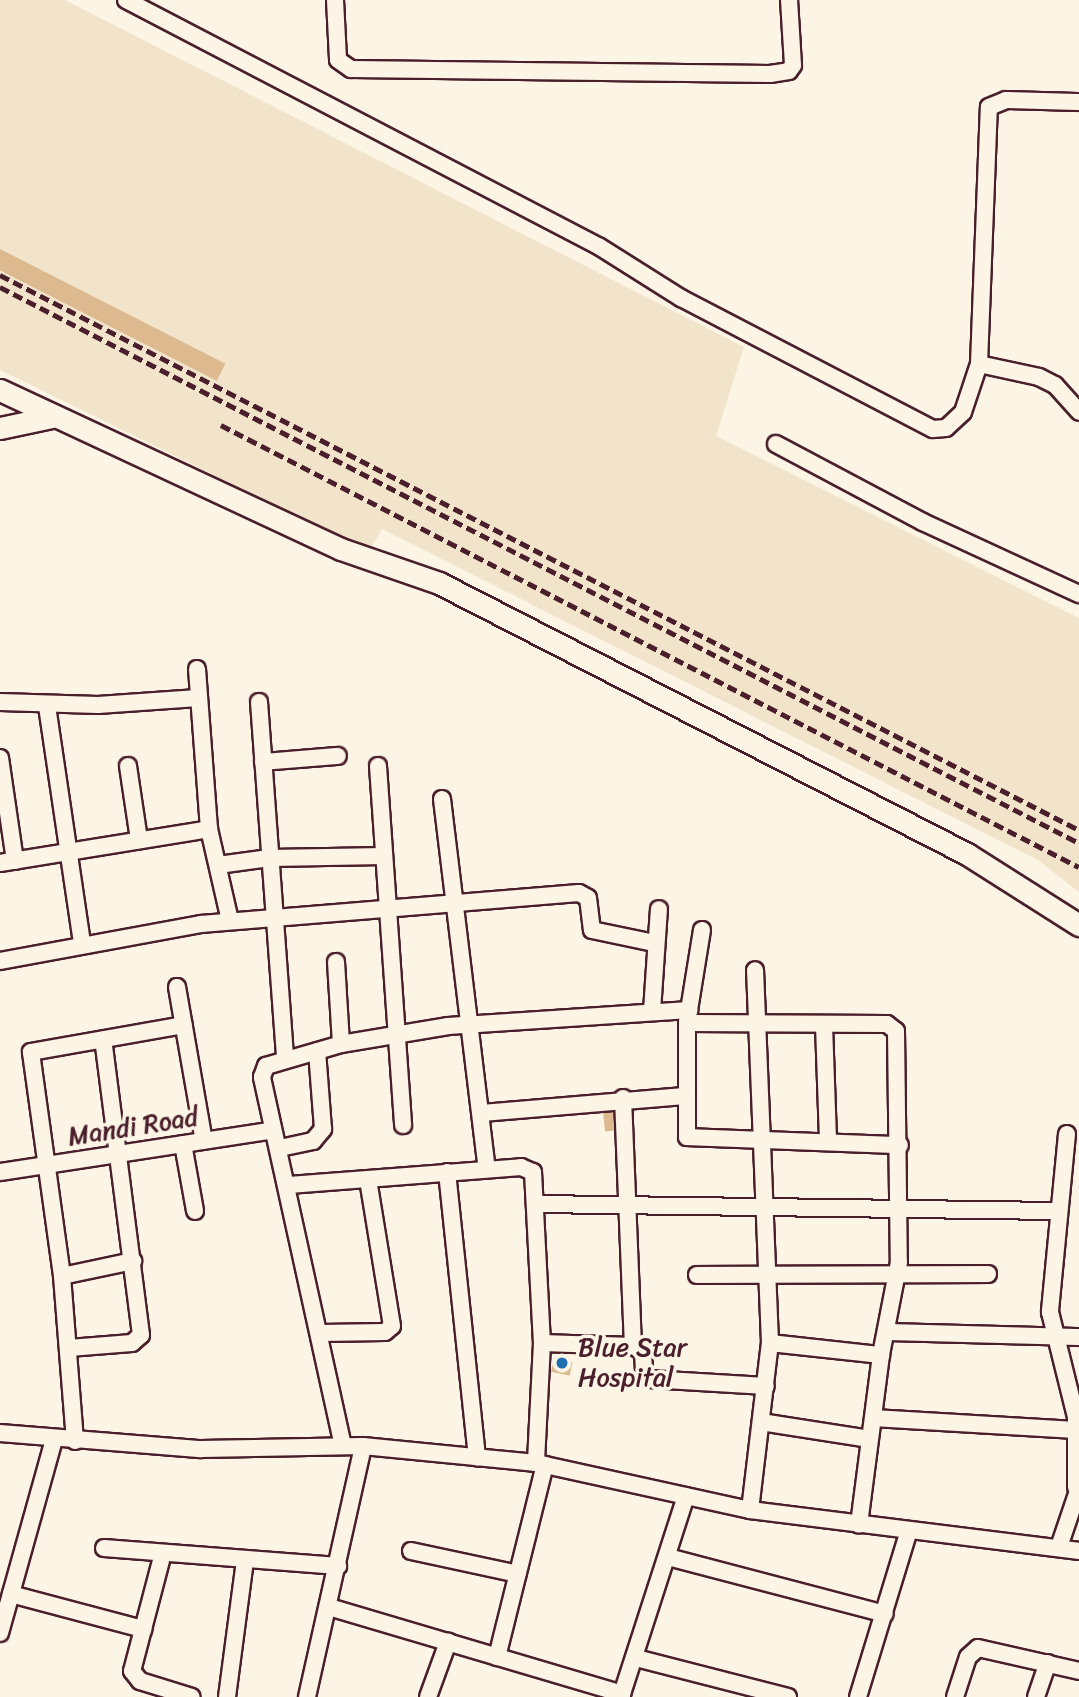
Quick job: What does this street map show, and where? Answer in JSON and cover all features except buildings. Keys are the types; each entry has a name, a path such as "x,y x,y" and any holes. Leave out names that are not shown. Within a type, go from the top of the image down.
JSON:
{"street":[{"path":"126,0 600,247 681,298 933,429 946,428 962,412 979,363 985,116 995,102 1006,100 1079,102"},
{"path":"335,0 338,60 351,69 770,74 789,71 793,65 789,0"},
{"path":"979,363 1039,377 1055,385 1079,410"},
{"path":"6,398 341,549 439,583 967,854 1079,925"},
{"path":"0,428 52,417"},
{"path":"776,444 923,522 1079,594"},
{"path":"197,669 209,829 230,921"},
{"path":"0,702 47,706 198,698"},
{"path":"259,702 285,1057"},
{"path":"47,706 82,944"},
{"path":"263,762 338,756"},
{"path":"0,758 7,862 209,829"},
{"path":"128,766 139,840"},
{"path":"378,766 403,1125"},
{"path":"442,799 472,1024 487,1169"},
{"path":"218,864 270,858 384,856"},
{"path":"0,961 82,944 230,921 583,894 592,930 654,943"},
{"path":"652,1011 654,943 659,909"},
{"path":"702,930 688,1016 685,1096 687,1137 828,1140 900,1145"},
{"path":"336,962 341,1044"},
{"path":"750,1510 770,1343 763,1139 755,1025 755,970"},
{"path":"177,987 204,1141"},
{"path":"343,1446 289,1185 273,1130 263,1070 285,1057 396,1035 472,1024 652,1011 755,1025 894,1027 900,1145 898,1273 881,1355 859,1525"},
{"path":"75,1441 62,1276 31,1052 184,1025"},
{"path":"824,1025 828,1140"},
{"path":"69,1348 140,1338 133,1261 103,1039"},
{"path":"280,1148 313,1141 323,1129 317,1051"},
{"path":"481,1113 622,1098 685,1096"},
{"path":"622,1098 624,1203 633,1346"},
{"name":"Mandi Road","path":"0,1171 273,1130"},
{"path":"1059,1547 1078,1488 1077,1421 1054,1334 1051,1301 1067,1133"},
{"path":"183,1144 195,1211"},
{"path":"289,1185 487,1169 528,1169 536,1204 542,1343 541,1464 497,1657"},
{"path":"447,1172 477,1457"},
{"path":"321,1333 385,1332 393,1326 369,1179"},
{"path":"536,1204 624,1203 1058,1211"},
{"path":"62,1276 133,1261"},
{"path":"698,1275 767,1272 988,1274"},
{"path":"887,1332 1054,1334 1079,1337"},
{"path":"542,1343 633,1346 643,1352 644,1374 649,1379 766,1386"},
{"path":"770,1343 881,1355"},
{"path":"873,1418 1077,1421"},
{"path":"761,1422 870,1439"},
{"path":"0,1433 54,1440 201,1449 363,1446 477,1457 541,1464 750,1510 908,1533 1079,1551"},
{"path":"0,1633 54,1440"},
{"path":"307,1697 363,1446"},
{"path":"329,1607 622,1695 686,1496"},
{"path":"858,1697 908,1533"},
{"path":"104,1548 338,1566"},
{"path":"411,1551 518,1574"},
{"path":"163,1553 134,1676 191,1697"},
{"path":"668,1557 885,1614"},
{"path":"227,1697 245,1560"},
{"path":"11,1594 143,1629"},
{"path":"428,1697 448,1642"},
{"path":"955,1697 974,1650 1079,1671"},
{"path":"636,1658 788,1697"},
{"path":"1035,1697 1048,1663"}],"shaded area":[{"path":"0,0 65,0 744,347 716,436 1079,618 1079,892 1038,860 382,529 369,551 0,370"}],"railway":[{"path":"0,275 1079,830"},
{"path":"0,287 1079,843"},
{"path":"221,425 1079,867"}],"place":[{"name":"Blue Star Hospital","path":"562,1363"}]}
